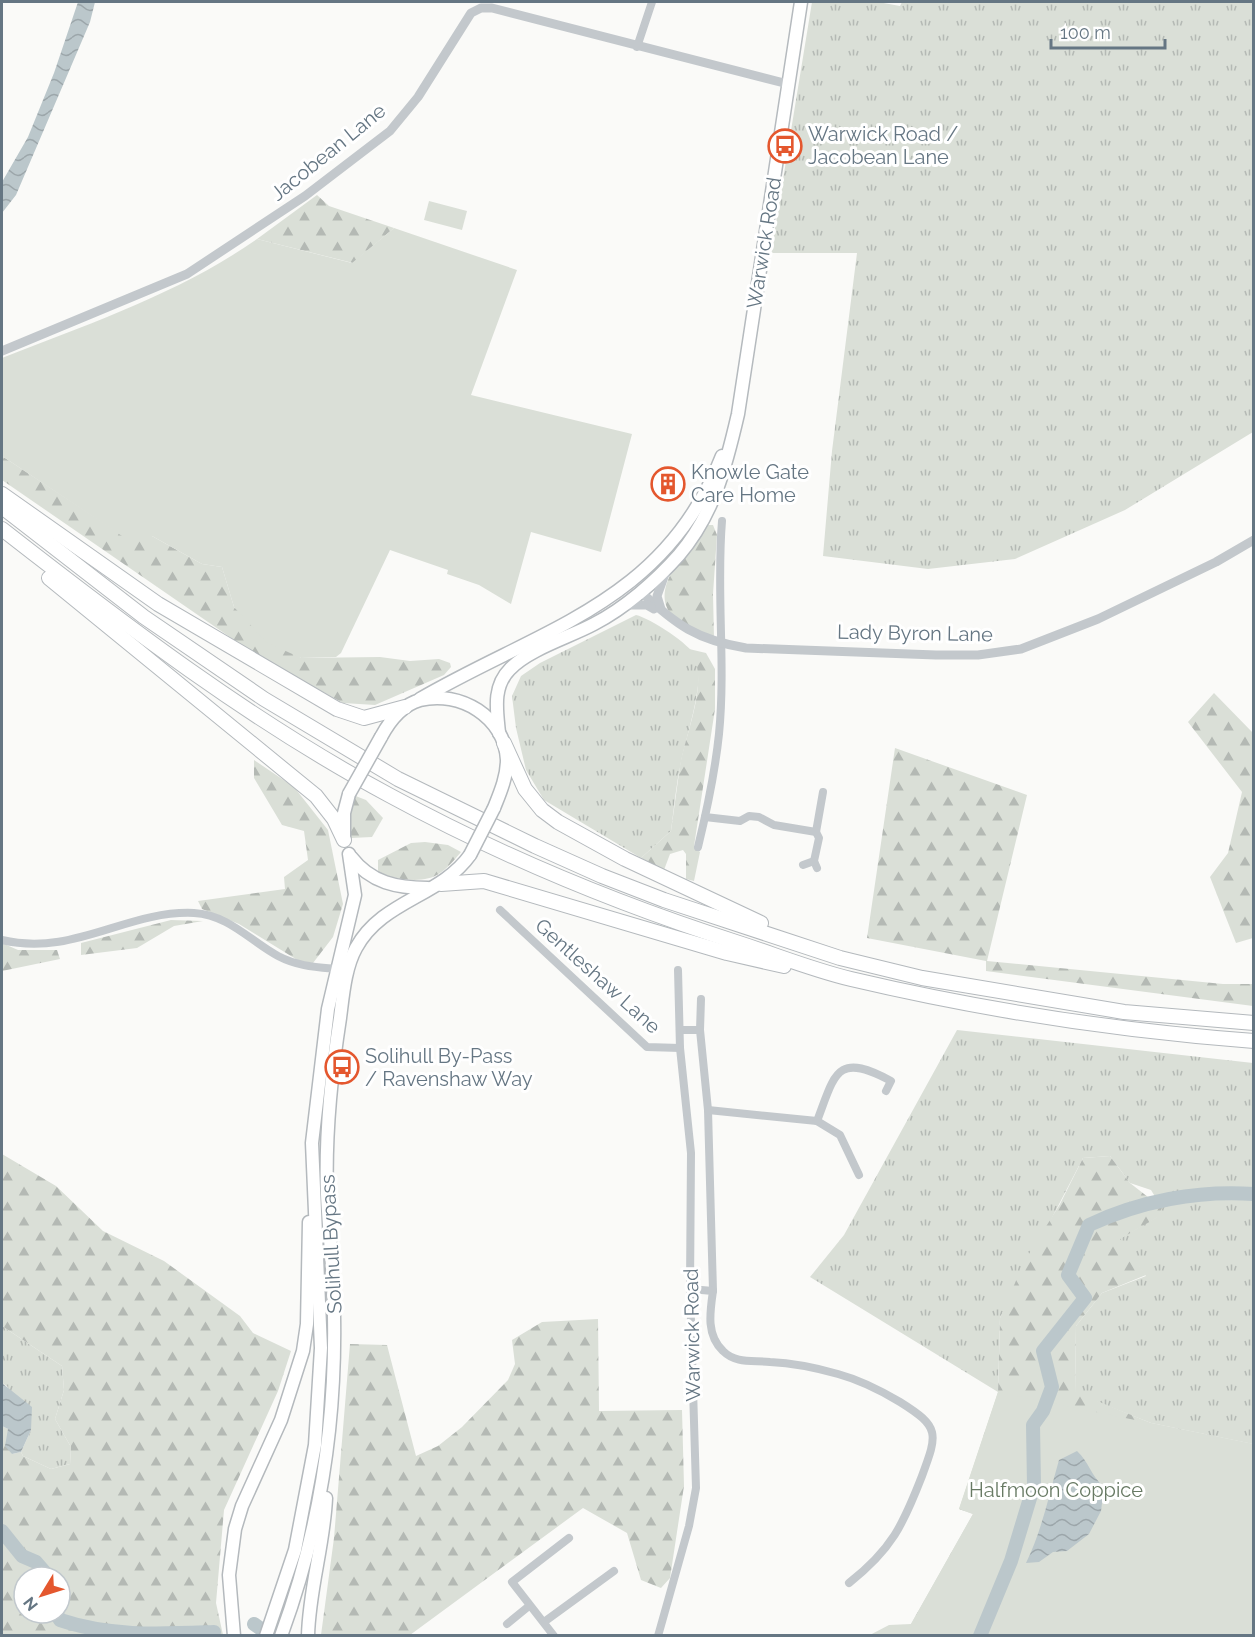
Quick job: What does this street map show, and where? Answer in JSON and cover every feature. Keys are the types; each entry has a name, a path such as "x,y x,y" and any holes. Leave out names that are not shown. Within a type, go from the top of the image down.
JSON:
{"highway":[{"path":"2,494 158,604 337,709 364,718 405,707"},
{"path":"2,507 154,623 264,699 398,779 535,846 653,896 840,958 922,978 1124,1012 1254,1023"},
{"path":"2,529 133,631 252,712 386,794 566,882 656,916 824,971"},
{"path":"2,540 316,796 334,819 344,840"},
{"path":"502,738 521,781 532,799 558,822 576,833 718,904 792,936 922,978"},
{"path":"437,886 484,881 727,953 781,966 824,971 1036,1017 1187,1036 1254,1041"}],"main road":[{"name":"Warwick Road","path":"738,414 801,2"},
{"path":"738,414 724,475 714,500 691,539 670,564 623,605 596,623 524,658 509,669 497,694 507,768 494,808 470,855 459,870 437,886 402,888 387,885 362,870 349,854 344,840 344,813 349,794 391,720 405,707 559,627 632,582 669,548 685,525 715,473 738,414"},
{"path":"559,627 579,622 629,592 640,591"},
{"path":"419,700 452,699 474,706 486,716 502,738"},
{"name":"Solihull Bypass","path":"266,1635 295,1550 310,1477 318,1413 321,1337 312,1143 320,1067 336,969 355,895 349,854"},
{"name":"Solihull Bypass","path":"281,1635 298,1591 327,1461 333,1388 334,1315 327,1192 327,1138 334,1052 345,986 355,950 364,935 387,912 437,886"},
{"path":"234,1635 229,1575 235,1529 242,1506 281,1420 304,1342 312,1143"},
{"path":"308,1635 309,1608 325,1519 327,1461"}],"street":[{"path":"638,47 652,2"},
{"name":"Jacobean Lane","path":"2,351 187,274 305,196 390,131 418,97 471,13 481,8 492,8 788,84"},
{"path":"698,847 719,733 722,644 718,610 722,521"},
{"name":"Lady Byron Lane","path":"640,591 664,614 687,631 722,644 746,648 978,655 1021,649 1098,619 1216,562 1254,540"},
{"path":"664,614 657,596 659,585 670,564"},
{"path":"623,605 647,605 664,614"},
{"path":"803,865 816,864 819,838 816,832 822,792"},
{"path":"705,817 740,820 749,816 759,817 774,825 816,832"},
{"name":"Gentleshaw Lane","path":"500,910 647,1047 680,1048"},
{"path":"2,940 40,945 59,944 142,921 194,913 230,924 268,950 294,963 336,969"},
{"name":"Warwick Road","path":"658,1635 689,1526 696,1488 690,1289 691,1153 680,1048 678,970"},
{"name":"Warwick Road","path":"701,999 700,1030 708,1110 713,1291 710,1325 714,1340 724,1352 748,1362 771,1362 836,1373 862,1381 917,1413 929,1423 933,1436 933,1449 905,1519 889,1545 871,1565 849,1582"},
{"path":"680,1030 700,1030"},
{"path":"817,1121 832,1082 839,1072 852,1067 867,1067 891,1081 886,1091"},
{"path":"708,1110 817,1121 840,1135 859,1175"},
{"path":"690,1289 713,1291"},
{"path":"554,1635 512,1582 569,1538"},
{"path":"544,1622 614,1571"},
{"path":"507,1624 529,1606"}],"green space":[{"path":"812,2 878,2 900,6 902,2 1253,2 1253,432 1125,510 1015,559 928,569 823,556 832,451 857,253 771,253"},
{"path":"317,195 329,206 394,228 353,263 257,239"},
{"path":"429,201 467,211 462,230 424,220"},
{"path":"394,228 517,270 471,395 632,434 601,552 531,532 511,604 479,585 447,574 448,570 390,550 341,653 336,657 301,658 266,642 234,607 222,567 202,564 152,536 122,536 2,456 2,358 133,306 197,276 257,239 352,263"},
{"path":"2,456 122,535 152,536 202,564 222,567 234,607 301,658 380,657 410,661 439,659 450,663 451,667 444,675 375,705 343,703 253,653 2,480"},
{"path":"708,525 713,525 717,535 713,594 714,638 676,620 667,608 665,596 672,571"},
{"path":"636,615 660,626 686,645 696,657 699,679 679,771 671,831 641,858 544,800 526,770 516,728 512,696 521,676 540,663"},
{"path":"689,649 706,653 715,669 715,709 694,846 700,852 694,881 686,879 686,854 683,850 670,854 664,870 641,858 671,831 680,766 698,689 695,660"},
{"path":"1214,693 1253,733 1253,938 1236,943 1210,877 1228,853 1242,792 1188,722"},
{"path":"895,748 1027,795 987,961 1223,984 1253,984 1253,1006 986,971 986,961 867,938"},
{"path":"254,760 294,787 328,830 343,904 333,937 313,963 299,961 239,924 202,909 198,901 285,889 284,877 308,860 304,831 282,825 254,778"},
{"path":"353,795 366,800 383,818 372,837 351,838 347,823"},
{"path":"411,843 448,845 461,852 443,871 426,879 401,879 378,873 378,860"},
{"path":"171,920 203,921 174,926 137,948 81,955 81,943"},
{"path":"2,943 18,950 57,950 60,959 2,971"},
{"path":"957,1030 1253,1063 1253,1444 1151,1423 1075,1393 1076,1326 1102,1293 1146,1276 1119,1239 1157,1217 1162,1208 1151,1190 1130,1183 1110,1156 1083,1158 1000,1318 998,1392 810,1277 844,1235"},
{"path":"2,1154 56,1186 103,1231 164,1261 240,1316 253,1333 291,1351 278,1391 224,1510 216,1603 223,1635 2,1635 2,1426 8,1429 12,1454 21,1452 23,1456 51,1469 70,1464 71,1447 55,1419 64,1390 62,1366 2,1326"},
{"name":"Halfmoon Coppice","path":"1110,1156 1130,1183 1162,1208 1158,1217 1120,1239 1146,1275 1102,1293 1076,1326 1075,1392 1151,1423 1253,1444 1130,1558 887,1636 911,1624 973,1514 959,1509 998,1392 1000,1318 1024,1262 1060,1204 1083,1158"},
{"path":"598,1319 599,1411 682,1410 684,1486 670,1578 661,1588 641,1580 627,1533 583,1508 410,1635 321,1635 334,1538 350,1344 387,1345 416,1456 438,1446 462,1427 508,1380 515,1364 512,1340 542,1322"},
{"path":"2,1326 62,1366 64,1390 55,1419 71,1447 70,1464 51,1469 23,1456 21,1452 31,1430 7,1386 2,1383"},
{"name":"Halfmoon Coppice","path":"998,1392 1253,1444 1253,1635 868,1636 889,1625 911,1624 973,1514 959,1509"}],"water":[{"path":"78,2 95,2 90,22 16,195 2,213 2,182 28,137 54,73"},
{"path":"2,1383 32,1407 31,1430 21,1452 12,1454 5,1446 8,1429 2,1426"},
{"path":"1077,1451 1104,1487 1101,1511 1089,1534 1067,1551 1053,1552 1039,1562 1026,1563 1041,1525 1059,1460"}],"waterway":[{"path":"980,1636 1011,1561 1034,1485 1033,1425 1043,1411 1052,1387 1043,1351 1085,1298 1068,1275 1089,1225 1128,1209 1170,1199 1212,1194 1254,1194"},
{"path":"2,1531 22,1556 39,1565"},
{"path":"72,1623 117,1632 155,1634 214,1632"},
{"path":"254,1624 261,1629"}],"place":[{"name":"Warwick Road / Jacobean Lane","path":"785,146"},
{"name":"Knowle Gate Care Home","path":"668,484"},
{"name":"Solihull By-Pass / Ravenshaw Way","path":"342,1067"}]}
